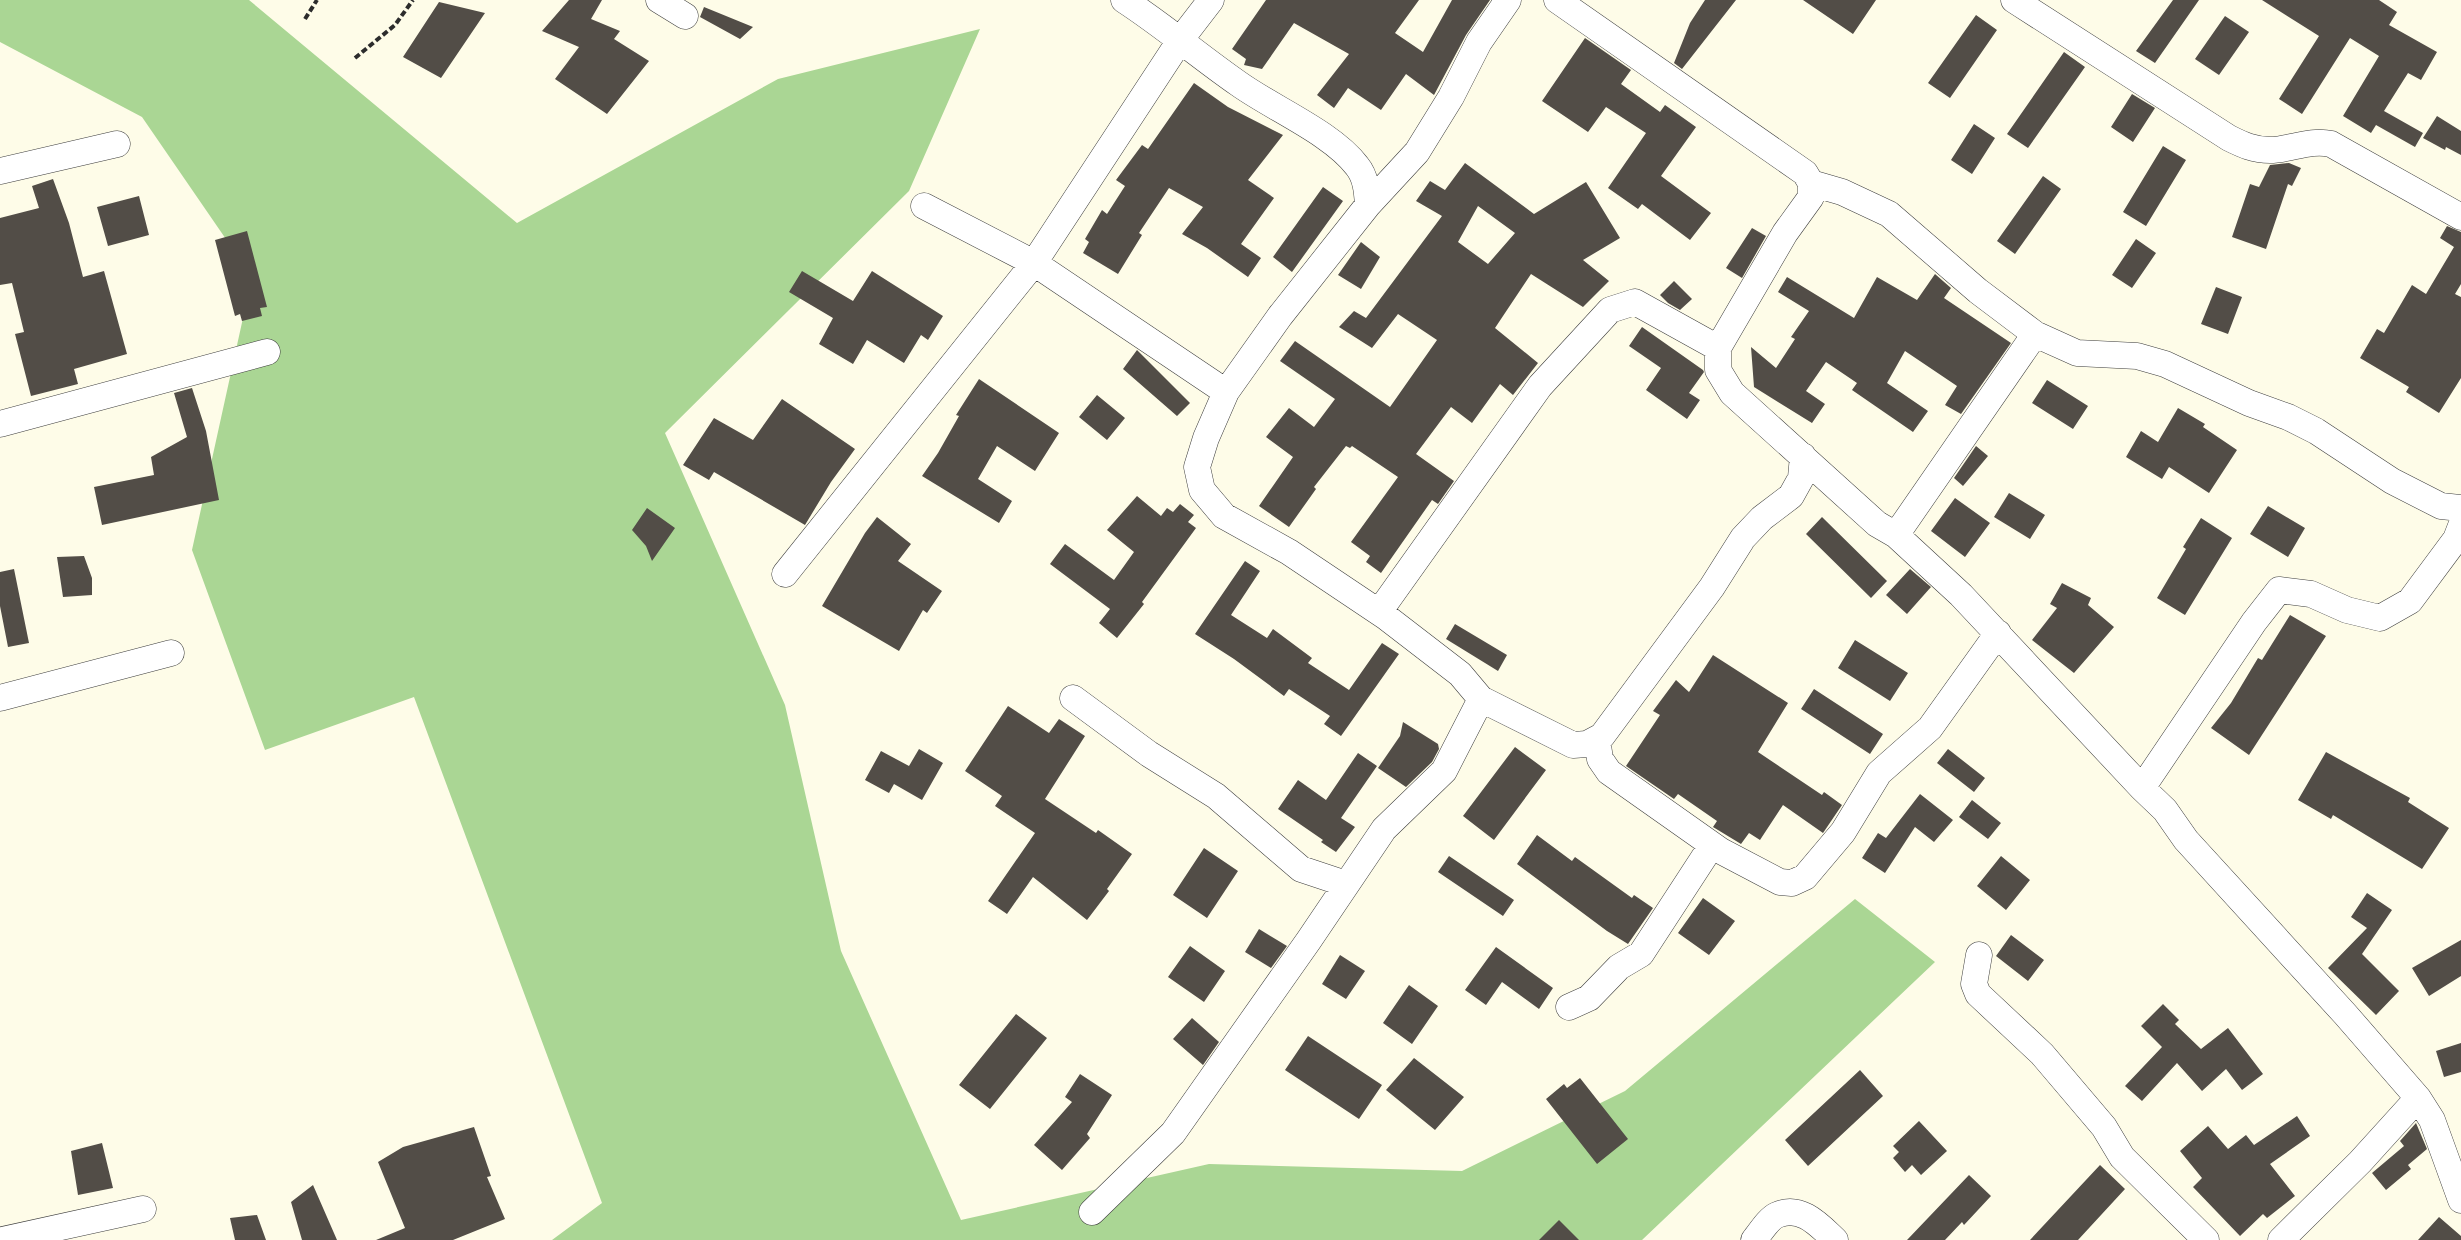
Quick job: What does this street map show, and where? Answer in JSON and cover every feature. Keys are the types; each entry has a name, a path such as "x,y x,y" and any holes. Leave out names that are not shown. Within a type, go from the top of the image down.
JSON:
{"street":[{"path":"659,0 686,16"},
{"path":"1124,0 1181,39 1240,85 1331,142 1357,166 1366,184 1368,205"},
{"path":"784,574 1034,263 1181,39 1211,0"},
{"path":"1508,0 1479,42 1451,97 1417,152 1368,205 1280,316 1226,392 1206,438 1197,467 1202,490 1224,516 1289,552 1379,612 1460,674 1481,699 1573,745 1587,744 1602,736 1705,597 1743,538 1762,518 1791,496 1802,478 1803,456"},
{"path":"1557,0 1805,173 1811,183 1811,197 1785,232 1718,348 1718,370 1732,393 1877,524 1896,535 1961,595 2165,810 2186,840 2345,1014 2418,1098 2432,1120 2461,1200"},
{"path":"2014,0 2229,138 2248,147 2271,150 2321,141 2331,144 2461,217"},
{"path":"0,171 117,144"},
{"path":"1811,183 1842,192 1889,213 1978,291 2036,334 2078,353 2137,356 2164,364 2316,431 2392,481 2441,506 2461,508"},
{"path":"924,206 1034,263 1226,392"},
{"path":"1379,612 1540,386 1610,310 1635,303 1718,348"},
{"path":"1896,535 2036,334"},
{"path":"0,424 267,352"},
{"path":"2142,788 2254,622 2279,590 2311,594 2347,610 2380,618 2410,601 2456,539 2461,526"},
{"path":"1597,739 1600,759 1609,772 1712,845 1780,882 1792,883 1805,877 1843,832 1879,773 1930,728 1998,633"},
{"path":"0,698 171,653"},
{"path":"1073,698 1149,754 1216,796 1301,869 1347,884"},
{"path":"1092,1212 1173,1133 1384,829 1444,771 1481,699"},
{"path":"1569,1006 1589,998 1619,967 1641,954 1712,845"},
{"path":"1979,955 1974,984 1978,994 2042,1054 2104,1127 2122,1157 2206,1240"},
{"path":"2281,1240 2360,1162 2418,1098"},
{"path":"2,1240 143,1209"},
{"path":"1754,1240 1776,1215 1793,1212 1810,1217 1835,1240"}],"path":[{"path":"305,19 317,0"},
{"path":"355,58 395,25 413,0"}],"green space":[{"path":"0,0 249,0 517,223 778,79 980,29 909,191 665,433 785,705 841,951 961,1220 1209,1164 1462,1171 1625,1091 1855,899 1935,962 1642,1240 552,1240 602,1203 414,697 265,750 192,550 252,277 142,117 0,42"}],"building":[{"path":"569,0 602,0 591,19 620,31 614,39 649,61 607,114 555,79 579,47 542,31"},
{"path":"1266,0 1419,0 1395,33 1423,52 1452,0 1490,0 1466,35 1434,95 1406,74 1381,110 1348,88 1334,108 1317,95 1349,54 1294,23 1262,69 1244,65 1246,59 1232,49"},
{"path":"1705,0 1736,0 1682,69 1674,63 1690,23"},
{"path":"1803,0 1876,0 1853,34"},
{"path":"2173,0 2199,0 2155,63 2136,51"},
{"path":"2262,0 2379,0 2397,12 2389,25 2437,52 2421,80 2408,73 2384,111 2423,133 2415,147 2376,125 2371,133 2343,116 2379,56 2350,38 2302,114 2279,99 2319,36"},
{"path":"439,2 485,13 441,78 403,57"},
{"path":"704,7 753,27 740,39 700,17"},
{"path":"1976,15 1997,30 1950,98 1928,83"},
{"path":"2225,16 2249,32 2219,75 2195,59"},
{"path":"1585,38 1631,70 1621,84 1660,112 1665,105 1696,127 1661,176 1711,213 1690,240 1642,204 1638,209 1608,188 1646,133 1606,107 1588,132 1542,101"},
{"path":"2064,52 2085,67 2028,148 2007,134"},
{"path":"1194,83 1228,107 1283,135 1248,180 1274,198 1241,244 1261,258 1248,277 1207,248 1182,234 1203,207 1169,188 1139,233 1142,235 1118,274 1083,253 1089,242 1085,239 1102,210 1107,214 1125,186 1116,180 1142,145 1148,149"},
{"path":"2132,94 2155,108 2133,142 2111,127"},
{"path":"2437,116 2461,131 2461,155 2446,147 2445,150 2423,138"},
{"path":"1974,124 1995,138 1972,174 1951,160"},
{"path":"2163,146 2186,160 2146,226 2123,212"},
{"path":"1465,163 1534,214 1586,182 1620,238 1583,260 1609,281 1583,307 1531,274 1495,328 1538,363 1513,395 1500,384 1472,423 1451,407 1416,454 1454,481 1438,504 1432,500 1381,573 1366,562 1370,556 1351,542 1398,477 1352,446 1350,448 1346,446 1314,487 1316,489 1289,527 1259,506 1293,457 1266,437 1289,408 1314,427 1335,399 1280,361 1295,341 1390,407 1437,340 1398,314 1372,348 1339,327 1354,311 1366,318 1442,216 1416,201 1430,181 1445,190","holes":["1478,206 1515,233 1488,264 1458,242"]},
{"path":"2289,163 2301,168 2292,186 2288,184 2266,249 2232,237 2250,184 2259,187 2270,165"},
{"path":"2043,176 2061,189 2015,254 1997,241"},
{"path":"53,179 69,223 83,277 104,271 127,354 74,369 78,384 31,396 15,334 24,332 12,283 0,285 0,218 39,208 32,186"},
{"path":"1323,187 1343,201 1292,272 1273,257"},
{"path":"139,196 149,235 108,246 97,207"},
{"path":"2447,226 2461,232 2461,284 2455,294 2461,297 2461,378 2439,413 2406,392 2409,387 2360,358 2377,329 2384,333 2412,285 2426,294 2454,247 2440,238"},
{"path":"1752,228 1766,236 1742,278 1726,268"},
{"path":"247,231 267,307 260,308 262,316 242,321 240,314 235,316 215,240"},
{"path":"2136,239 2156,253 2132,288 2112,275"},
{"path":"1361,242 1380,257 1361,289 1338,275"},
{"path":"802,271 853,301 872,271 943,316 928,340 921,335 904,363 867,340 853,364 819,344 833,318 789,292"},
{"path":"1935,274 1951,288 1944,298 2011,343 1961,414 1945,405 1957,386 1905,351 1887,383 1928,411 1913,432 1852,390 1857,383 1826,362 1806,391 1825,404 1812,423 1754,387 1751,347 1776,368 1795,339 1791,337 1809,311 1778,292 1787,277 1854,318 1877,277 1917,300"},
{"path":"1674,281 1692,299 1680,310 1660,295"},
{"path":"2216,287 2242,297 2228,334 2201,324"},
{"path":"1642,327 1704,372 1689,393 1700,400 1687,419 1646,390 1661,368 1629,346"},
{"path":"1137,350 1190,403 1177,416 1123,369"},
{"path":"979,379 1059,433 1035,471 997,446 978,479 1012,501 999,523 922,476 938,453 959,416 956,415"},
{"path":"2047,380 2088,406 2073,429 2032,403"},
{"path":"192,388 206,431 219,500 102,525 94,487 154,475 151,457 187,437 174,393"},
{"path":"1097,395 1125,418 1107,440 1079,417"},
{"path":"782,399 855,449 831,482 805,525 714,472 709,480 683,465 714,418 753,440"},
{"path":"2178,408 2205,424 2203,427 2237,450 2209,493 2169,467 2162,479 2126,457 2141,431 2158,442"},
{"path":"1976,446 1988,456 1963,486 1954,478"},
{"path":"2009,493 2045,515 2030,539 1994,517"},
{"path":"1137,496 1161,516 1167,508 1173,512 1180,504 1194,515 1188,522 1196,528 1142,602 1144,604 1117,638 1099,623 1110,609 1050,564 1065,544 1114,580 1134,552 1107,530"},
{"path":"1955,498 1990,523 1965,557 1931,531"},
{"path":"2268,506 2305,528 2288,557 2250,534"},
{"path":"647,508 675,528 652,561 646,546 632,530"},
{"path":"877,517 911,544 898,561 942,591 927,613 923,610 899,651 822,606"},
{"path":"1822,517 1887,581 1871,598 1806,534"},
{"path":"2201,518 2232,538 2185,615 2157,598"},
{"path":"84,556 92,578 92,595 63,597 57,557"},
{"path":"1245,561 1260,571 1231,615 1267,638 1273,629 1312,658 1308,663 1349,690 1382,643 1399,654 1341,736 1324,724 1330,716 1289,689 1284,696 1195,634"},
{"path":"14,569 29,643 8,647 0,606 0,572"},
{"path":"1910,569 1931,587 1907,614 1886,595"},
{"path":"2062,583 2091,598 2088,605 2114,627 2074,673 2032,640 2057,608 2050,604"},
{"path":"2290,615 2326,636 2249,755 2211,728 2231,703 2258,658 2262,660"},
{"path":"1455,624 1507,655 1498,671 1446,639"},
{"path":"1855,640 1908,673 1890,701 1838,668"},
{"path":"1713,655 1788,703 1758,752 1822,795 1824,792 1842,805 1823,833 1783,805 1760,840 1749,833 1741,844 1713,827 1717,821 1678,794 1674,799 1626,766 1660,715 1653,711 1676,680 1689,692"},
{"path":"1814,689 1883,734 1870,754 1801,709"},
{"path":"1008,706 1049,733 1059,719 1085,736 1045,799 1096,833 1098,830 1132,854 1107,889 1109,891 1087,920 1033,877 1007,914 988,901 1035,833 995,806 1002,796 965,771"},
{"path":"1403,722 1438,744 1439,749 1432,762 1406,787 1378,768 1400,736"},
{"path":"1515,747 1546,770 1494,840 1463,816"},
{"path":"919,749 943,763 922,800 894,784 889,793 865,780 881,751 909,766"},
{"path":"1948,749 1985,778 1974,792 1937,763"},
{"path":"2326,752 2410,798 2408,802 2449,828 2422,869 2333,815 2331,819 2298,800"},
{"path":"1358,753 1377,766 1341,818 1355,827 1336,852 1321,842 1323,840 1278,809 1298,780 1326,800"},
{"path":"1920,794 1953,820 1934,842 1915,827 1885,873 1862,858 1878,833 1886,838"},
{"path":"1972,800 2001,823 1988,839 1959,817"},
{"path":"1537,835 1572,861 1575,857 1632,898 1634,895 1653,908 1628,944 1517,864"},
{"path":"1204,848 1238,871 1207,918 1173,895"},
{"path":"1449,856 1514,900 1503,916 1438,872"},
{"path":"2001,856 2030,880 2006,910 1977,886"},
{"path":"2367,893 2392,910 2362,954 2399,991 2376,1015 2328,968 2367,928 2351,917"},
{"path":"1703,898 1735,921 1709,955 1678,933"},
{"path":"1259,929 1287,946 1271,968 1245,952"},
{"path":"2011,935 2044,960 2028,981 1996,956"},
{"path":"2461,940 2461,976 2429,996 2412,968"},
{"path":"1190,946 1225,971 1204,1002 1168,977"},
{"path":"1496,947 1553,988 1539,1009 1502,982 1486,1005 1465,990"},
{"path":"1340,955 1365,971 1346,999 1322,984"},
{"path":"1409,985 1438,1006 1412,1044 1383,1023"},
{"path":"2163,1004 2179,1020 2175,1024 2201,1049 2228,1028 2263,1074 2242,1090 2226,1069 2202,1091 2177,1063 2142,1101 2125,1086 2162,1047 2141,1026"},
{"path":"1016,1014 1047,1038 990,1109 959,1085"},
{"path":"1192,1018 1219,1042 1203,1065 1173,1039"},
{"path":"1308,1036 1382,1085 1359,1119 1285,1070"},
{"path":"2461,1043 2461,1072 2444,1077 2436,1051"},
{"path":"1414,1058 1464,1097 1435,1130 1386,1090"},
{"path":"1860,1070 1883,1096 1808,1166 1785,1140"},
{"path":"1080,1074 1112,1095 1087,1134 1090,1138 1062,1170 1034,1145 1072,1102 1065,1097"},
{"path":"1580,1078 1628,1139 1597,1164 1546,1099 1564,1084 1567,1088"},
{"path":"2297,1116 2310,1136 2270,1164 2295,1196 2267,1218 2263,1214 2240,1236 2193,1187 2202,1178 2180,1151 2208,1126 2228,1149 2246,1135 2254,1145"},
{"path":"1919,1121 1947,1151 1921,1175 1912,1165 1905,1172 1893,1158 1899,1152 1893,1146"},
{"path":"2416,1123 2427,1149 2408,1165 2411,1169 2386,1190 2372,1173 2404,1146 2400,1141"},
{"path":"474,1127 491,1176 487,1177 505,1219 453,1240 376,1240 405,1228 378,1162 403,1147"},
{"path":"102,1143 113,1188 78,1195 71,1151"},
{"path":"2100,1165 2125,1189 2078,1240 2030,1240"},
{"path":"1969,1175 1991,1196 1964,1225 1962,1222 1945,1240 1907,1240"},
{"path":"313,1185 337,1240 302,1240 291,1202"},
{"path":"257,1215 266,1240 235,1240 230,1218"},
{"path":"2439,1217 2461,1236 2461,1240 2418,1240"},
{"path":"1559,1220 1579,1240 1539,1240"}]}
